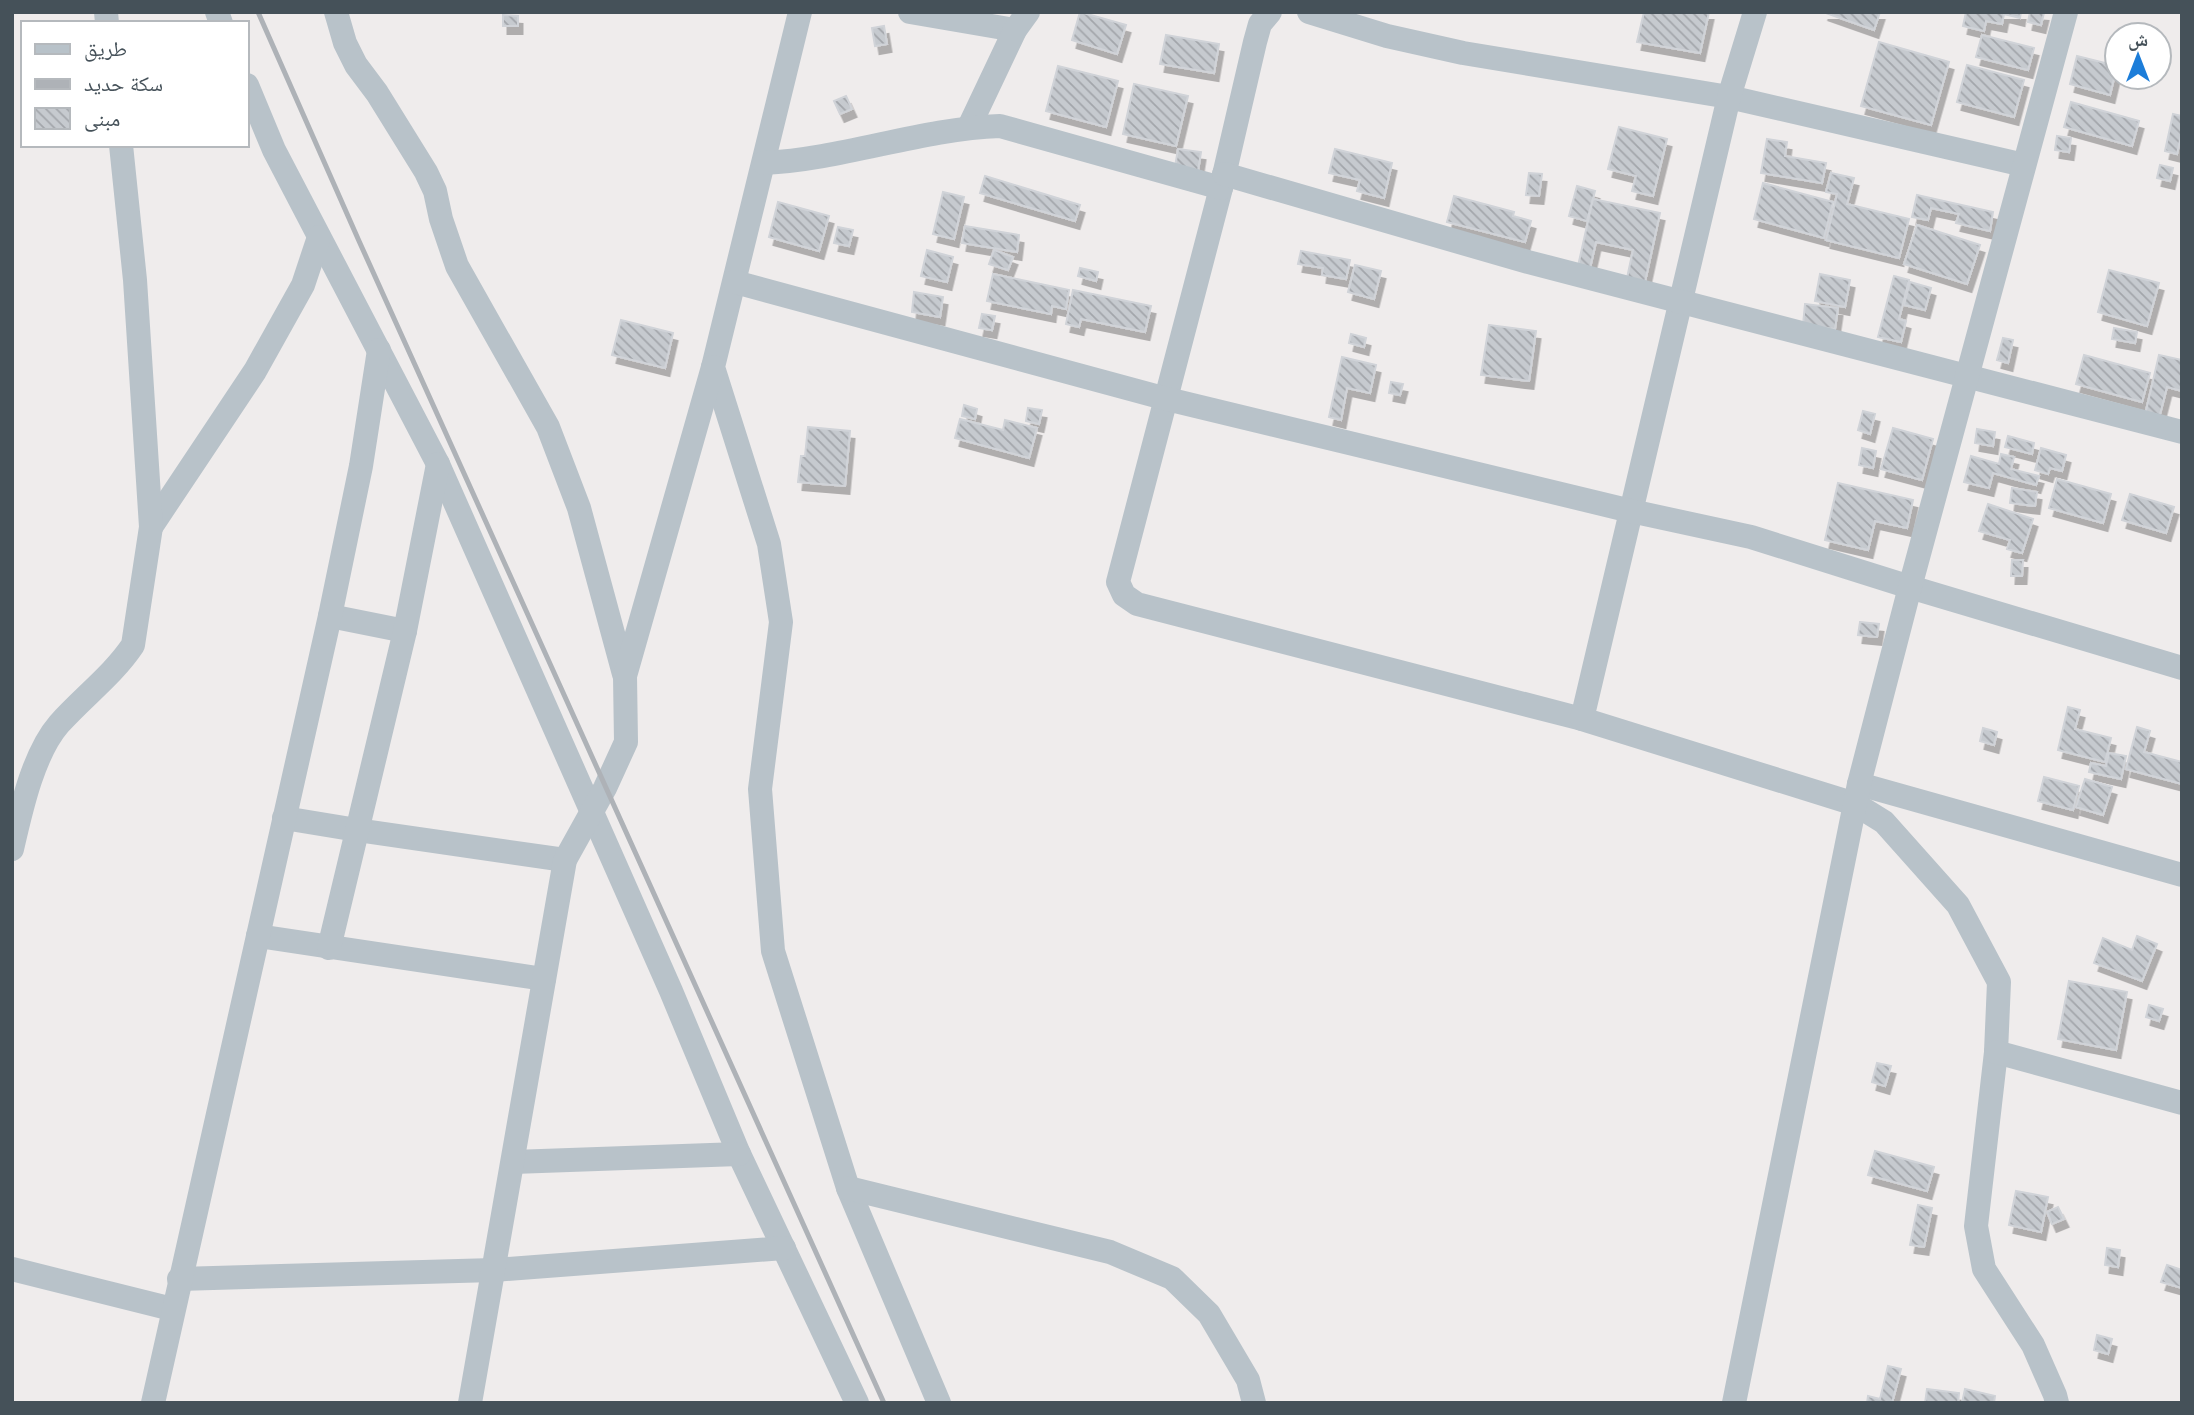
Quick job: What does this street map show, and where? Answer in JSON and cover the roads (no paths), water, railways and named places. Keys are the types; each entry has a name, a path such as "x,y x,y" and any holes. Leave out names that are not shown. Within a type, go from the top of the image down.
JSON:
{"street":[{"path":"336,12 345,43 356,65 377,93 435,191 441,219 457,266 548,427 579,508 625,676 625,742 605,788 565,860 470,1403"},
{"path":"625,676 713,367 800,12"},
{"path":"910,12 1021,21 969,127"},
{"path":"1270,12 1260,24 1255,42 1223,181 1118,582 1124,595 1137,604 1582,719 1857,794 2182,875"},
{"path":"1309,12 1387,36 1463,52 1729,97 2024,165"},
{"path":"1582,719 1729,97 1755,12"},
{"path":"1734,1403 1857,794 1910,587 2066,12"},
{"path":"248,87 274,150 438,464 671,991 740,1154 857,1403"},
{"path":"764,163 796,161 969,127 1012,128 2182,432"},
{"path":"13,846 38,758 58,725 122,661 132,645 150,527 135,280 121,147"},
{"path":"150,527 255,371 303,285 319,237"},
{"path":"735,282 1167,398 1631,511 1751,537 2182,668"},
{"path":"153,1403 330,616 361,466 379,350"},
{"path":"713,367 769,544 781,622 760,789 773,951 848,1188 939,1403"},
{"path":"329,948 405,632 438,464"},
{"path":"330,616 405,632"},
{"path":"1857,794 1958,905 1999,982 1996,1052 1976,1226 1984,1269 2033,1345 2056,1395 2057,1403"},
{"path":"284,818 565,860"},
{"path":"258,936 544,979"},
{"path":"1996,1052 2182,1103"},
{"path":"513,1162 740,1154"},
{"path":"848,1188 1110,1252 1172,1278 1209,1314 1248,1380 1254,1403"},
{"path":"179,1279 494,1270 784,1248"},
{"path":"12,1269 172,1309"}],"railway":[{"path":"258,12 884,1403"}]}
